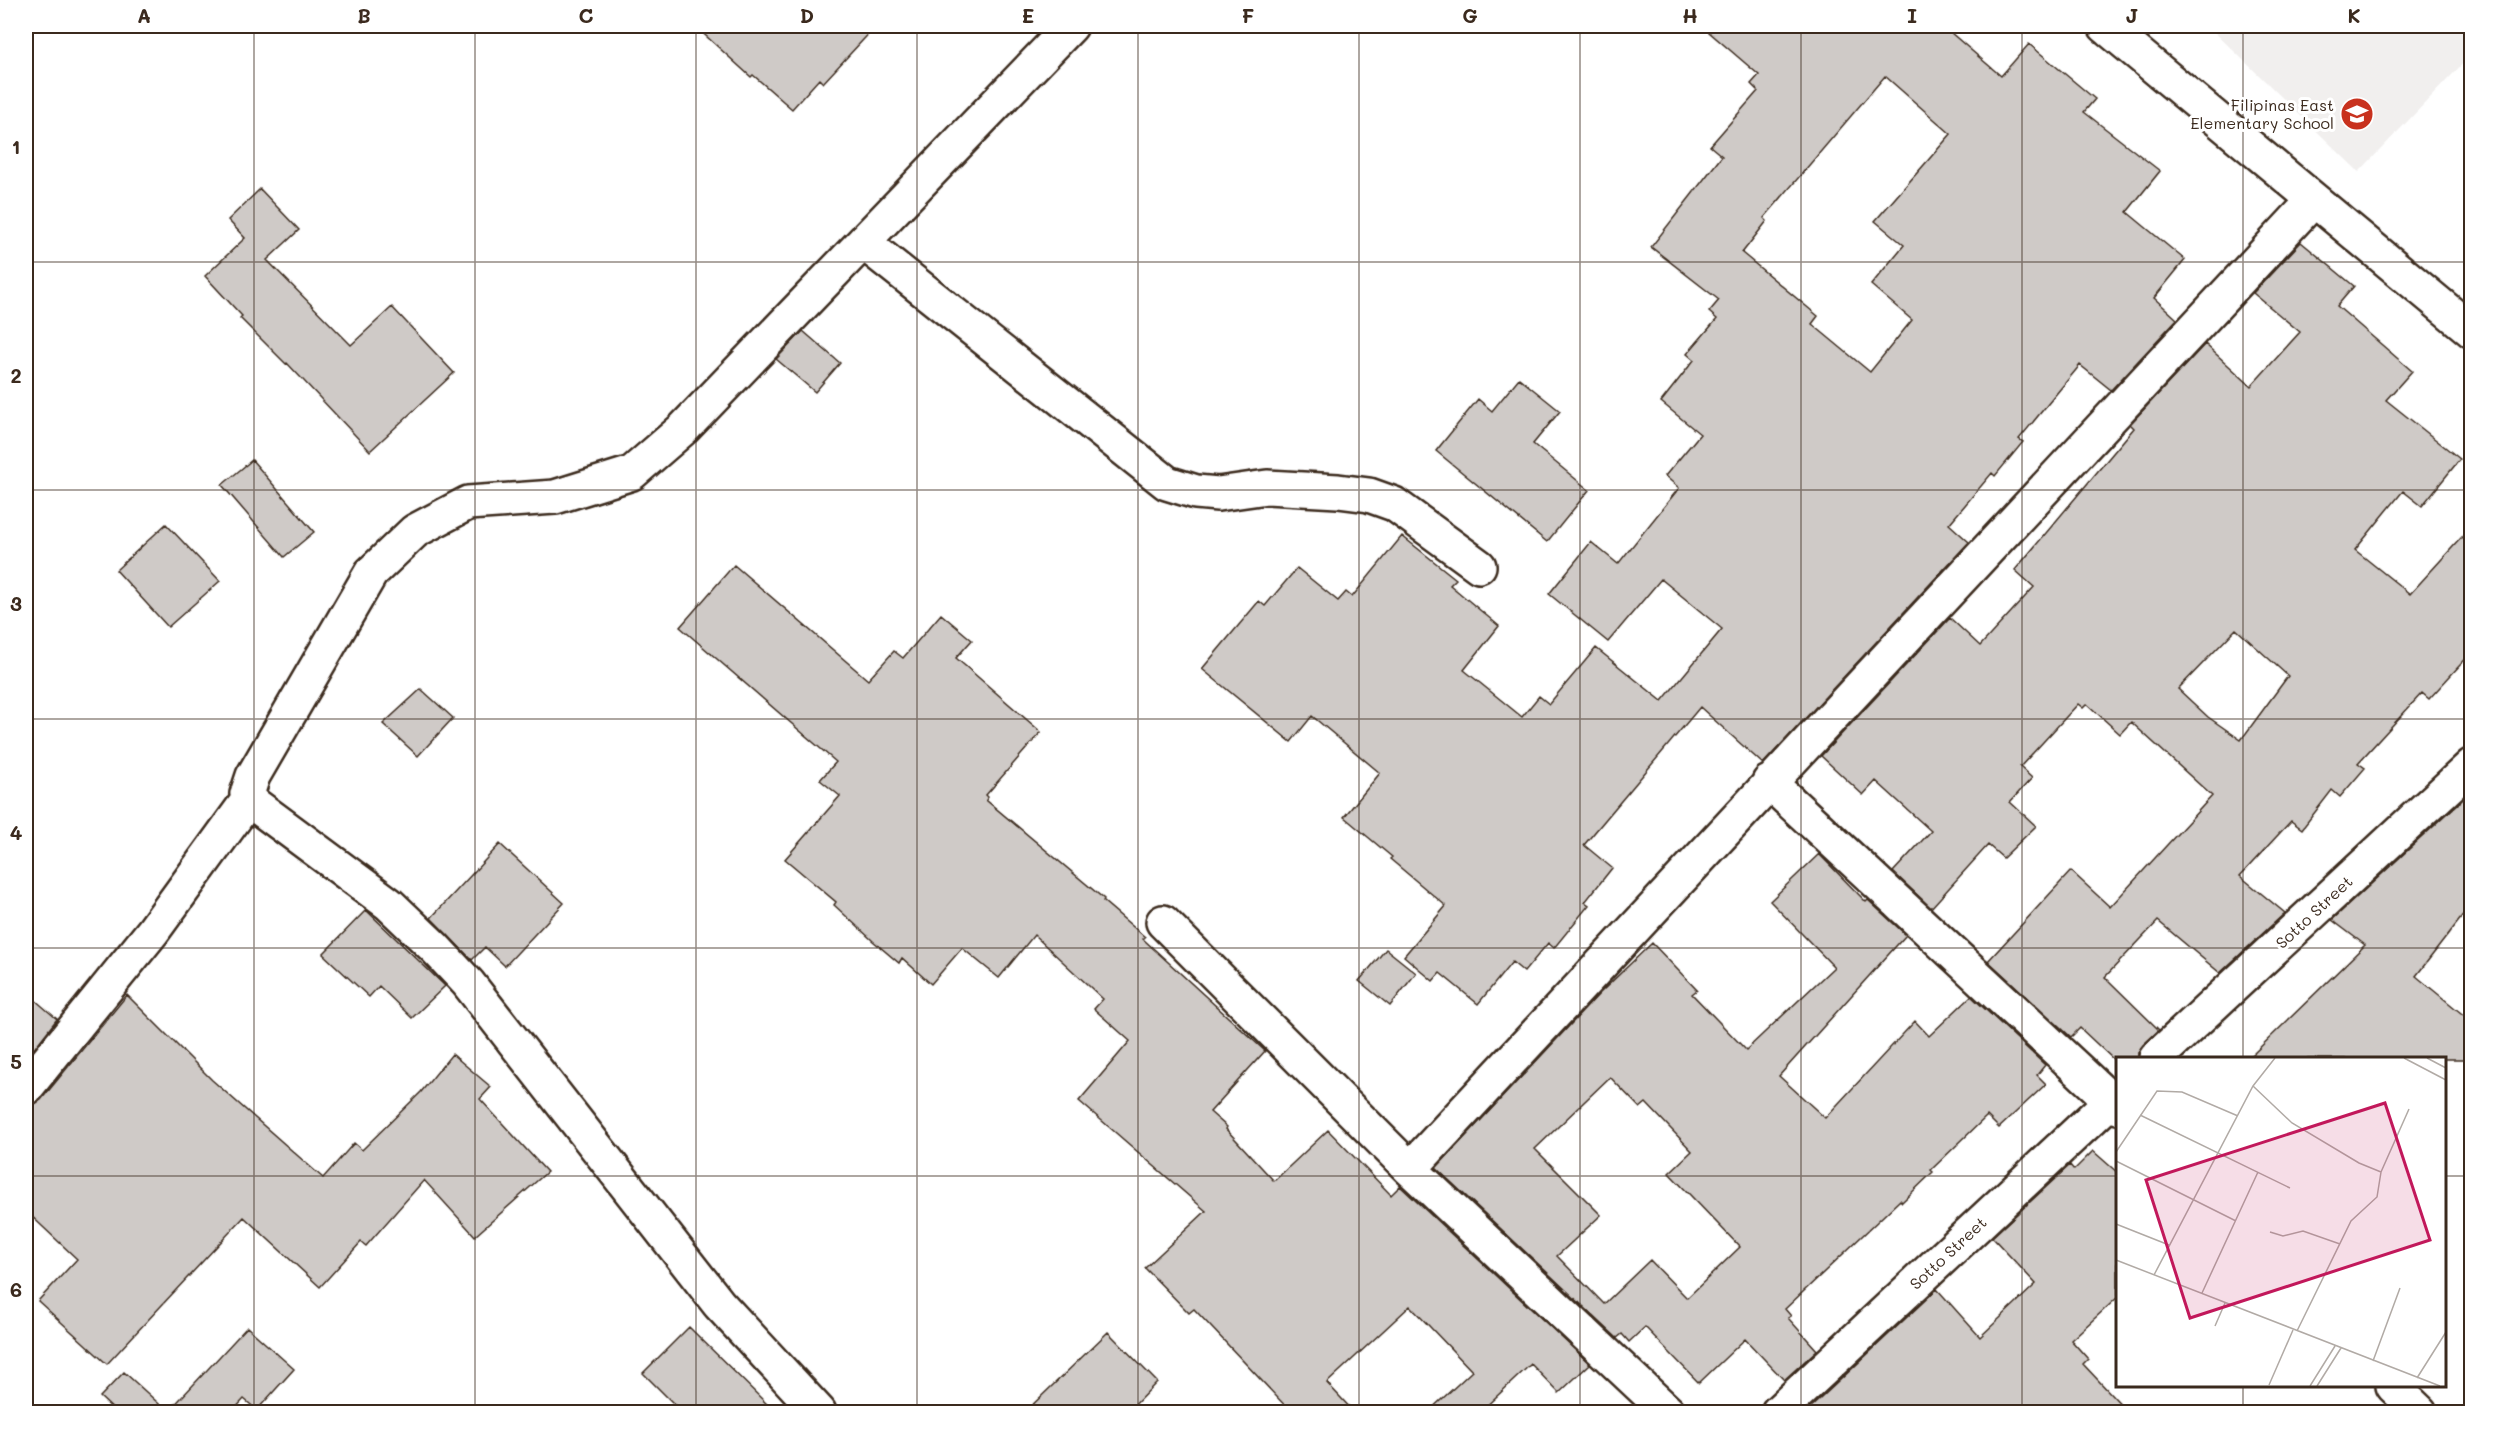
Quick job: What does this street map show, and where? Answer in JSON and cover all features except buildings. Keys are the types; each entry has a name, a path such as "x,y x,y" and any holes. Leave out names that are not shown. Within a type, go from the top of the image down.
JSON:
{"street":[{"path":"819,1413 719,1304 468,983 389,904 249,799 247,794 253,776 371,573 415,531 468,503 555,497 632,473 684,428 1071,26"},
{"path":"2118,29 2313,201 2472,331"},
{"path":"1410,1169 2313,201"},
{"path":"863,242 1167,483 1196,492 1218,494 1267,487 1369,495 1394,504 1479,566"},
{"name":"Sotto Street","path":"2158,1057 2472,765"},
{"path":"1769,782 2115,1101"},
{"path":"26,1088 153,931 249,799"},
{"path":"1163,922 1410,1169 1668,1413"},
{"name":"Sotto Street","path":"1778,1413 2115,1101"},
{"path":"2394,1387 2420,1413"}],"shaded area":[{"name":"Filipinas East Elementary School","path":"2208,26 2471,26 2471,55 2359,172"}],"place":[{"name":"Filipinas East Elementary School","path":"2357,114"}]}
